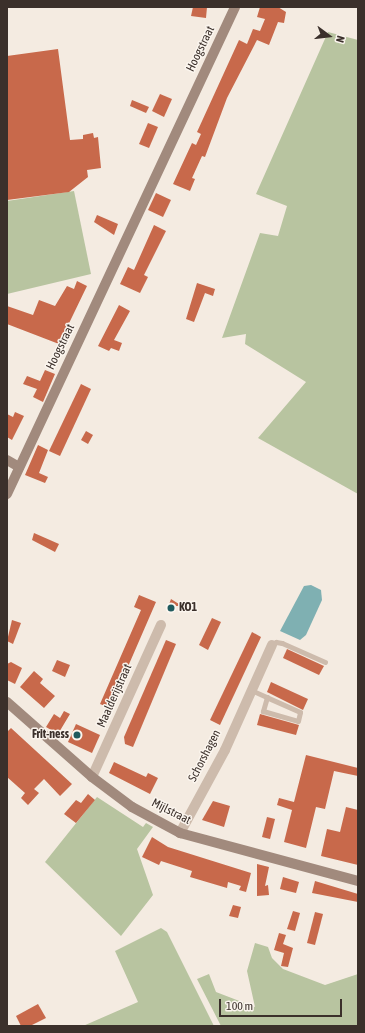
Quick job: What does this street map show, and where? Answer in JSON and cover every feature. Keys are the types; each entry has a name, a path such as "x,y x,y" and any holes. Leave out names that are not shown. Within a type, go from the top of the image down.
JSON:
{"street":[{"name":"Hoogstraat","path":"7,494 143,213 235,7"},
{"path":"7,460 19,467"},
{"name":"Maalderijstraat","path":"92,777 161,625"},
{"name":"Schorshagen","path":"180,832 225,750 272,645"},
{"name":"Mijlstraat","path":"7,702 92,777 132,807 180,832 358,881"}],"lane":[{"name":"Schorshagen","path":"272,645 276,642 282,643 325,662"},
{"path":"251,690 267,697 300,712 298,721 263,711 267,697"}],"green space":[{"path":"328,32 358,40 358,494 258,438 306,382 245,344 246,334 222,338 260,233 278,236 287,206 256,194"},
{"path":"74,191 91,274 7,294 7,201"},
{"path":"97,797 143,827 146,823 153,827 137,849 153,895 121,936 45,862"},
{"path":"161,928 167,932 214,1026 83,1026 138,1002 115,951"},
{"path":"255,943 268,947 272,958 283,969 325,985 358,974 358,1026 221,1026 197,979 209,974 216,992 255,1007 247,971"}],"water":[{"path":"311,585 321,590 322,600 306,635 300,640 280,631 304,586"}],"building":[{"path":"193,7 207,7 206,18 191,16"},
{"path":"260,7 278,7 286,12 284,23 278,22 269,45 257,40 227,98 205,157 202,156 192,178 195,179 190,191 173,184 192,143 196,145 201,134 197,132 239,40 247,44 253,29 260,31 265,19 257,17"},
{"path":"58,49 70,140 83,139 83,135 93,133 94,138 98,137 101,168 87,170 88,177 69,192 7,200 7,56"},
{"path":"160,94 172,99 164,117 152,111"},
{"path":"132,100 149,107 146,113 130,106"},
{"path":"148,123 158,127 149,148 139,144"},
{"path":"156,193 171,200 163,217 148,210"},
{"path":"97,215 118,224 114,235 94,222"},
{"path":"154,225 166,231 144,275 148,277 140,293 120,284 128,267 134,270"},
{"path":"77,281 87,286 59,344 7,324 7,306 33,315 39,300 55,306 67,286 74,289"},
{"path":"197,283 215,289 213,296 205,293 194,322 186,319"},
{"path":"119,305 130,311 114,340 122,343 119,351 111,348 109,351 98,346"},
{"path":"45,370 55,374 43,402 33,397 37,389 23,384 27,376 40,381"},
{"path":"81,384 91,389 60,456 49,451"},
{"path":"15,412 24,416 12,440 7,437 7,414 13,417"},
{"path":"86,431 93,435 88,444 81,440"},
{"path":"38,445 48,450 39,473 48,477 45,483 25,475"},
{"path":"34,533 59,544 55,552 32,540"},
{"path":"139,595 156,602 110,708 100,704 141,610 134,607"},
{"name":"KO1","path":"171,599 182,606 175,606 174,613 167,610"},
{"path":"212,618 221,622 208,650 199,645"},
{"path":"12,620 21,623 13,644 7,641"},
{"path":"252,632 261,637 220,725 210,720"},
{"path":"166,640 176,644 133,747 125,744 124,737"},
{"path":"287,649 324,666 319,675 283,658"},
{"path":"57,660 70,665 65,677 52,671"},
{"path":"11,662 22,668 15,684 7,680 7,664"},
{"path":"34,671 43,679 40,683 55,696 44,708 20,687"},
{"path":"271,682 308,699 303,710 267,692"},
{"path":"64,711 70,714 58,734 46,727 54,714 60,718"},
{"path":"260,714 299,725 296,735 257,725"},
{"path":"76,724 100,735 92,753 68,742"},
{"path":"11,728 72,784 60,796 44,779 34,789 39,793 28,805 21,798 25,793 7,777 7,732"},
{"path":"306,755 358,768 358,776 334,771 325,809 316,807 306,848 284,842 292,810 277,805 279,798 294,802"},
{"path":"114,762 146,777 148,773 158,778 150,794 109,773"},
{"path":"88,794 95,800 76,823 64,814 76,800 81,803"},
{"path":"213,801 230,806 224,827 202,820"},
{"path":"346,807 358,810 358,865 321,856 327,829 340,832"},
{"path":"267,817 275,819 270,839 262,837"},
{"path":"152,837 168,847 251,873 246,892 239,890 241,886 228,882 227,888 190,877 192,871 161,861 159,865 142,857"},
{"path":"257,864 269,867 265,886 268,885 269,895 257,896"},
{"path":"283,877 299,882 296,893 280,889"},
{"path":"315,881 358,894 358,902 312,893"},
{"path":"233,905 241,907 238,918 229,916"},
{"path":"293,911 300,913 295,931 287,929"},
{"path":"315,912 323,914 315,945 307,943"},
{"path":"279,933 286,935 283,944 293,948 288,967 281,966 284,953 274,950"},
{"path":"38,1004 46,1018 30,1026 21,1026 16,1016"}],"place":[{"name":"KO1","path":"171,608"},
{"name":"Frit-ness","path":"77,735"}]}
